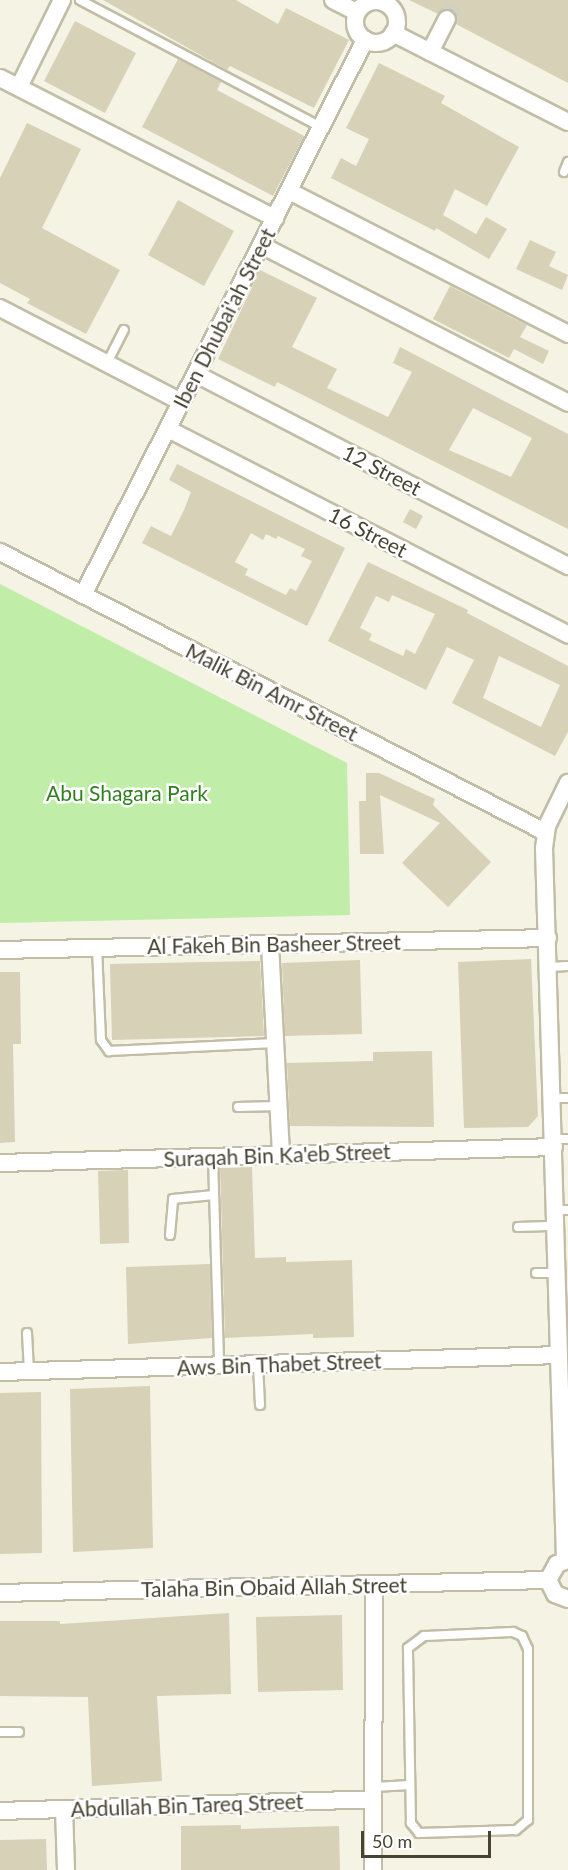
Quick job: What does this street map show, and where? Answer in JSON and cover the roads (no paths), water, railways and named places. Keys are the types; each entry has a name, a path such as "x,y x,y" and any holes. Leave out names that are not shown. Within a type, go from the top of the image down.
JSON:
{"street":[{"path":"19,87 62,0"},
{"path":"333,0 357,12"},
{"path":"383,1 395,15 393,33 384,41 365,40 356,28 357,12 370,2 383,1"},
{"path":"430,52 447,19"},
{"path":"393,33 568,122"},
{"name":"Iben Dhubai'ah Street","path":"83,596 365,40"},
{"path":"0,78 275,219"},
{"path":"289,191 568,334"},
{"path":"261,245 568,403"},
{"path":"0,308 182,402"},
{"name":"12 Street","path":"196,374 568,566"},
{"name":"16 Street","path":"168,429 568,635"},
{"name":"Malik Bin Amr Street","path":"0,552 545,832"},
{"path":"568,783 545,832 549,967 560,1098 560,1216 557,1273 567,1560 550,1571 548,1580 555,1594 568,1599"},
{"name":"Al Fakeh Bin Basheer Street","path":"0,950 548,938"},
{"path":"270,944 281,1154"},
{"name":"Suraqah Bin Ka'eb Street","path":"0,1163 213,1158 559,1142"},
{"name":"Aws Bin Thabet Street","path":"0,1372 559,1356"},
{"name":"Talaha Bin Obaid Allah Street","path":"0,1593 548,1580"},
{"path":"374,1584 374,1870"},
{"name":"Abdullah Bin Tareq Street","path":"0,1811 374,1793"},
{"path":"64,1809 66,1870"}],"lane":[{"path":"80,0 321,127"},
{"path":"564,172 568,162"},
{"path":"107,363 124,330"},
{"path":"97,948 101,1040 109,1051 276,1043"},
{"path":"549,967 568,966"},
{"path":"238,1107 279,1106"},
{"path":"213,1158 219,1365"},
{"path":"170,1234 173,1198 214,1195"},
{"path":"518,1227 560,1216"},
{"path":"536,1274 557,1273"},
{"path":"27,1333 28,1371"},
{"path":"258,1364 260,1405"},
{"path":"513,1632 522,1636 528,1649 529,1815 525,1825 516,1830 419,1833 411,1823 410,1785 406,1652 411,1643 424,1636 513,1632"},
{"path":"0,1732 19,1732"},
{"path":"374,1793 410,1785"}],"tunnel":[{"path":"447,19 457,0"}],"park label":[{"name":"Abu Shagara Park","path":"127,793"}]}
